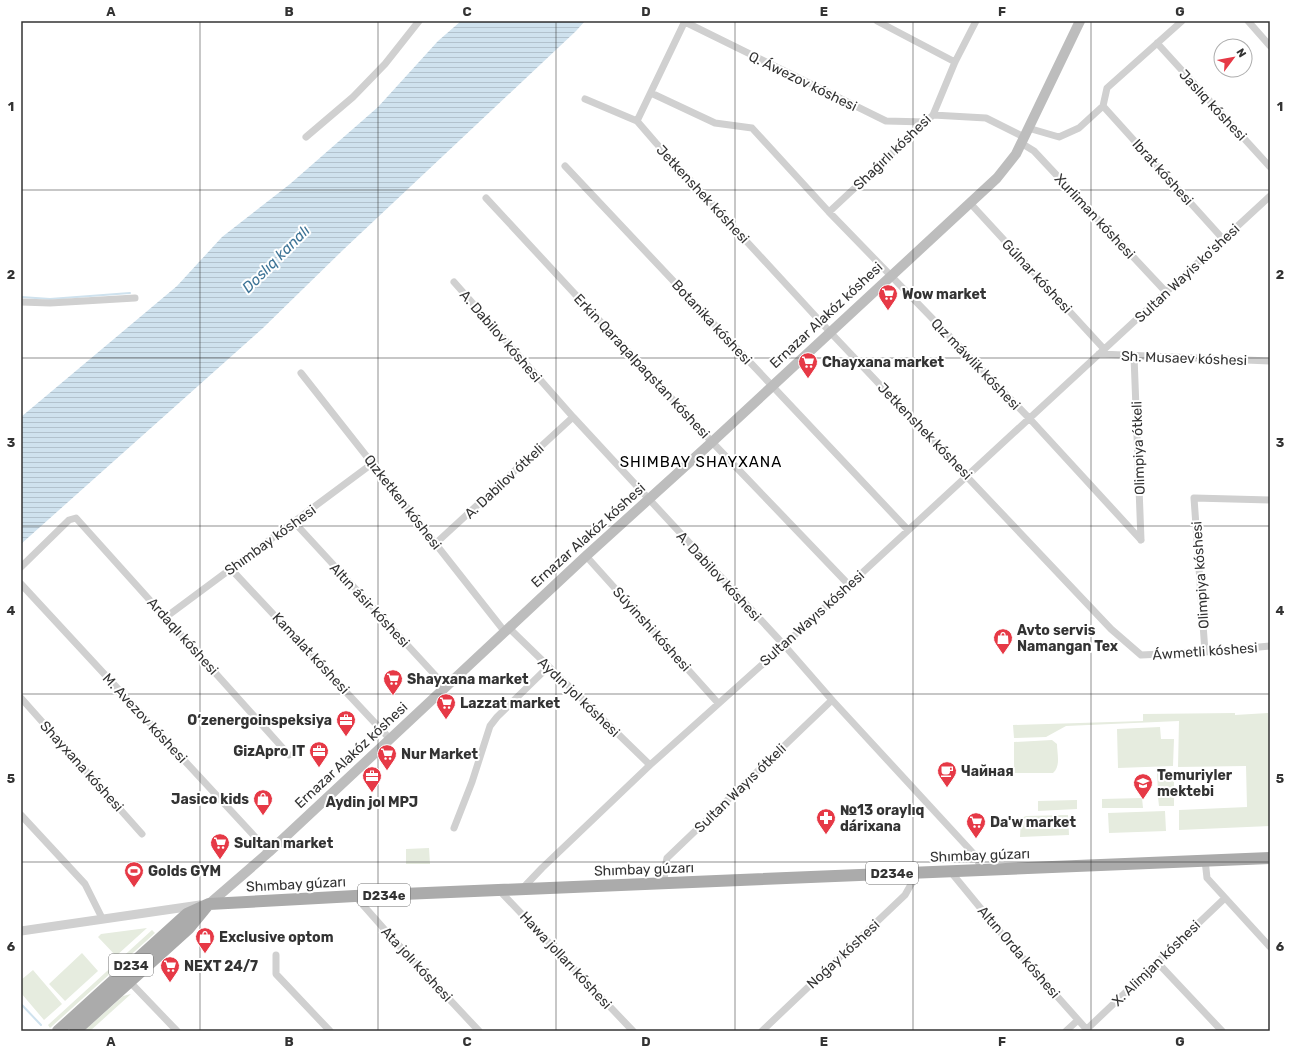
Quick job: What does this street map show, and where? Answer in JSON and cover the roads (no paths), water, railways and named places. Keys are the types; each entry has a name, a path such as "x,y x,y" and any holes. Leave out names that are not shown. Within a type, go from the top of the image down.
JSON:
{"main road":[{"name":"Ernazar Alakóz kóshesi","path":"75,1031 195,922 209,904 269,852 586,556 773,386 997,178 1016,154 1080,21"},
{"name":"Shımbay gúzarı","path":"209,904 355,896 1270,858"},
{"name":"Ernazar Alakóz kóshesi","path":"58,1031 188,914 209,904"}],"street":[{"path":"306,137 353,97 380,70 419,21"},
{"path":"878,21 956,62"},
{"name":"Shaǵırlı kóshesi","path":"829,212 933,115 976,21"},
{"path":"933,115 986,118 1024,136 1059,137 1079,128 1103,106 1107,88 1182,21"},
{"path":"1248,21 1270,46"},
{"path":"638,121 685,22"},
{"name":"Q. Áwezov kóshesi","path":"685,22 886,121 926,122"},
{"name":"Jaslıq kóshesi","path":"1157,44 1270,167"},
{"name":"Qız máwlik kóshesi","path":"651,93 715,123 752,128 829,212 1029,418 1141,540"},
{"name":"Jetkenshek kóshesi","path":"585,99 638,121 656,143 830,332 1111,628 1141,655"},
{"name":"Ibrat kóshesi","path":"1103,106 1223,239"},
{"name":"Xurliman kóshesi","path":"1024,136 1034,151 1166,292"},
{"name":"Botanika kóshesi","path":"565,166 908,530"},
{"name":"Sultan Wayis ko'shesi","path":"1101,352 1270,196"},
{"name":"Erkin Qaraqalpaqstan kóshesi","path":"486,198 712,442 849,585"},
{"name":"Gúlnar kóshesi","path":"970,203 1101,352"},
{"name":"A. Dabilov kóshesi","path":"454,282 648,500 784,645 832,700 973,853 983,870"},
{"path":"21,302 50,303 135,298"},
{"name":"Sh. Musaev kóshesi","path":"1101,352 1134,356 1270,360"},
{"name":"Sultan Wayıs kóshesi","path":"522,889 650,765 784,645 1101,352"},
{"name":"Olimpiya ótkeli","path":"1134,356 1141,540"},
{"name":"Qızketken kóshesi","path":"301,373 435,544 507,630"},
{"name":"A. Dabilov ótkeli","path":"435,544 573,417"},
{"name":"Shımbay kóshesi","path":"166,617 373,463"},
{"name":"Olimpiya kóshesi","path":"1205,652 1194,498 1270,500"},
{"name":"Ardaqlı kóshesi","path":"21,567 69,520 76,518 289,755"},
{"name":"Altın ásir kóshesi","path":"294,522 446,687"},
{"name":"Súyinshi kóshesi","path":"586,556 718,703"},
{"name":"Kamalat kóshesi","path":"230,568 390,738"},
{"name":"M. Avezov kóshesi","path":"21,584 269,852"},
{"name":"Aydın jol kóshesi","path":"507,630 548,667 650,765"},
{"name":"Áwmetli kóshesi","path":"1141,655 1205,652 1270,646"},
{"path":"454,828 472,782 490,726 548,667"},
{"name":"Shayxana kóshesi","path":"21,698 142,834"},
{"name":"Sultan Wayıs ótkeli","path":"664,883 667,858 832,700"},
{"path":"21,815 85,884 102,918"},
{"path":"1206,860 1207,878 1270,946"},
{"name":"Altın Orda kóshesi","path":"950,871 1006,939 1087,1030"},
{"name":"Noǵay kóshesi","path":"762,1031 905,895 918,872"},
{"name":"Hawa jolları kóshesi","path":"499,890 633,1031"},
{"name":"Ata jolı kóshesi","path":"355,896 479,1031"},
{"name":"X. Alimjan kóshesi","path":"1087,1030 1225,898"},
{"name":"Shımbay gúzarı","path":"21,930 209,904"},
{"path":"276,954 276,974 330,1031"},
{"path":"1157,962 1222,1031"},
{"path":"130,982 177,1031"},
{"path":"1066,1031 1078,1020"}],"water":[{"name":"Doslıq kanalı","path":"461,21 585,21 344,249 263,328 21,544 21,417 177,286 222,237 290,184 378,107 438,41"}],"waterway":[{"path":"21,297 50,299 130,293"},
{"path":"21,1004 41,1025"}],"place":[{"name":"Wow market","path":"888,311"},
{"name":"Chayxana market","path":"808,379"},
{"name":"Avto servis Namangan Tex","path":"1003,655"},
{"name":"Shayxana market","path":"393,696"},
{"name":"Lazzat market","path":"446,720"},
{"name":"O‘zenergoinspeksiya","path":"346,737"},
{"name":"GizApro IT","path":"319,768"},
{"name":"Nur Market","path":"387,771"},
{"name":"Чайная","path":"947,788"},
{"name":"Aydin jol MPJ","path":"372,793"},
{"name":"Temuriyler mektebi","path":"1143,800"},
{"name":"Jasico kids","path":"263,816"},
{"name":"№13 oraylıq dárixana","path":"826,835"},
{"name":"Da'w market","path":"976,839"},
{"name":"Sultan market","path":"220,860"},
{"name":"Golds GYM","path":"134,888"},
{"name":"Exclusive optom","path":"205,954"},
{"name":"NEXT 24/7","path":"170,983"}],"district":[{"name":"SHIMBAY SHAYXANA","path":"701,462"}]}
